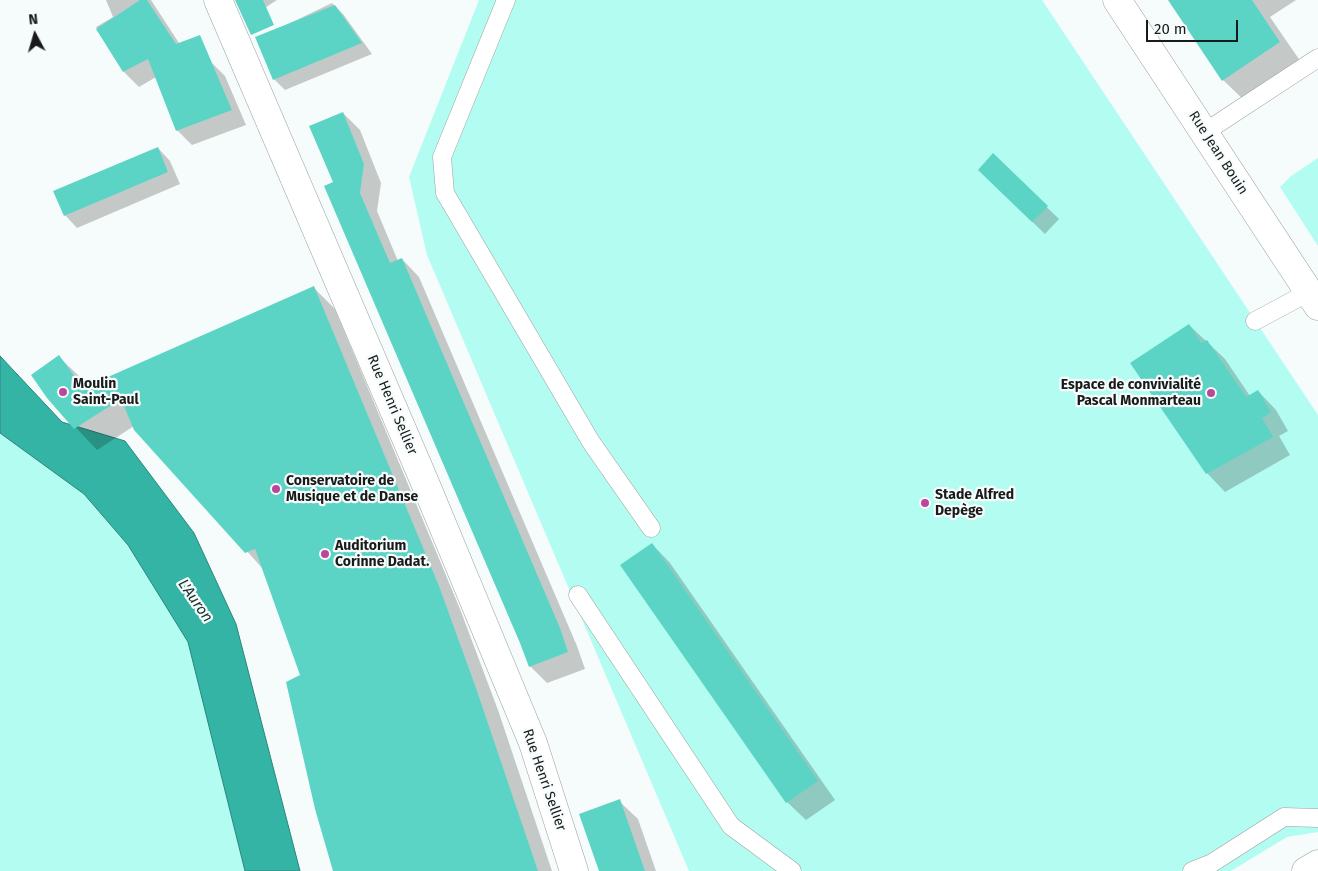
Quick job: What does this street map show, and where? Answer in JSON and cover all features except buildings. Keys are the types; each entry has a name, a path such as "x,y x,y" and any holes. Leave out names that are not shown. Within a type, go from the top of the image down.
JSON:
{"street":[{"name":"Rue Henri Sellier","path":"218,0 423,478 533,743 574,871"},
{"name":"Rue Jean Bouin","path":"1117,0 1314,299"},
{"path":"1306,871 1318,864"}],"lane":[{"path":"506,0 442,157 445,193 591,442 651,528"},
{"path":"1205,132 1318,58"},
{"path":"1256,321 1314,299"},
{"path":"578,595 731,826 792,871"},
{"path":"1192,871 1212,863 1284,817 1318,818"}],"shaded area":[{"name":"Stade Alfred Depège","path":"479,0 1042,0 1318,415 1318,832 1287,837 1231,871 689,871 427,255 409,177"},
{"path":"1318,158 1318,246 1280,187 1291,176"},
{"path":"0,433 84,494 128,545 188,642 245,871 0,871"}],"water":[{"name":"L'Auron","path":"0,356 62,422 125,441 194,533 236,624 300,871 245,871 188,642 128,545 84,494 0,433"}],"place":[{"name":"Moulin Saint-Paul","path":"63,392"},
{"name":"Espace de convivialité Pascal Monmarteau","path":"1211,393"},
{"name":"Conservatoire de Musique et de Danse","path":"276,489"},
{"name":"Stade Alfred Depège","path":"925,503"},
{"name":"Auditorium Corinne Dadat.","path":"325,554"}]}
